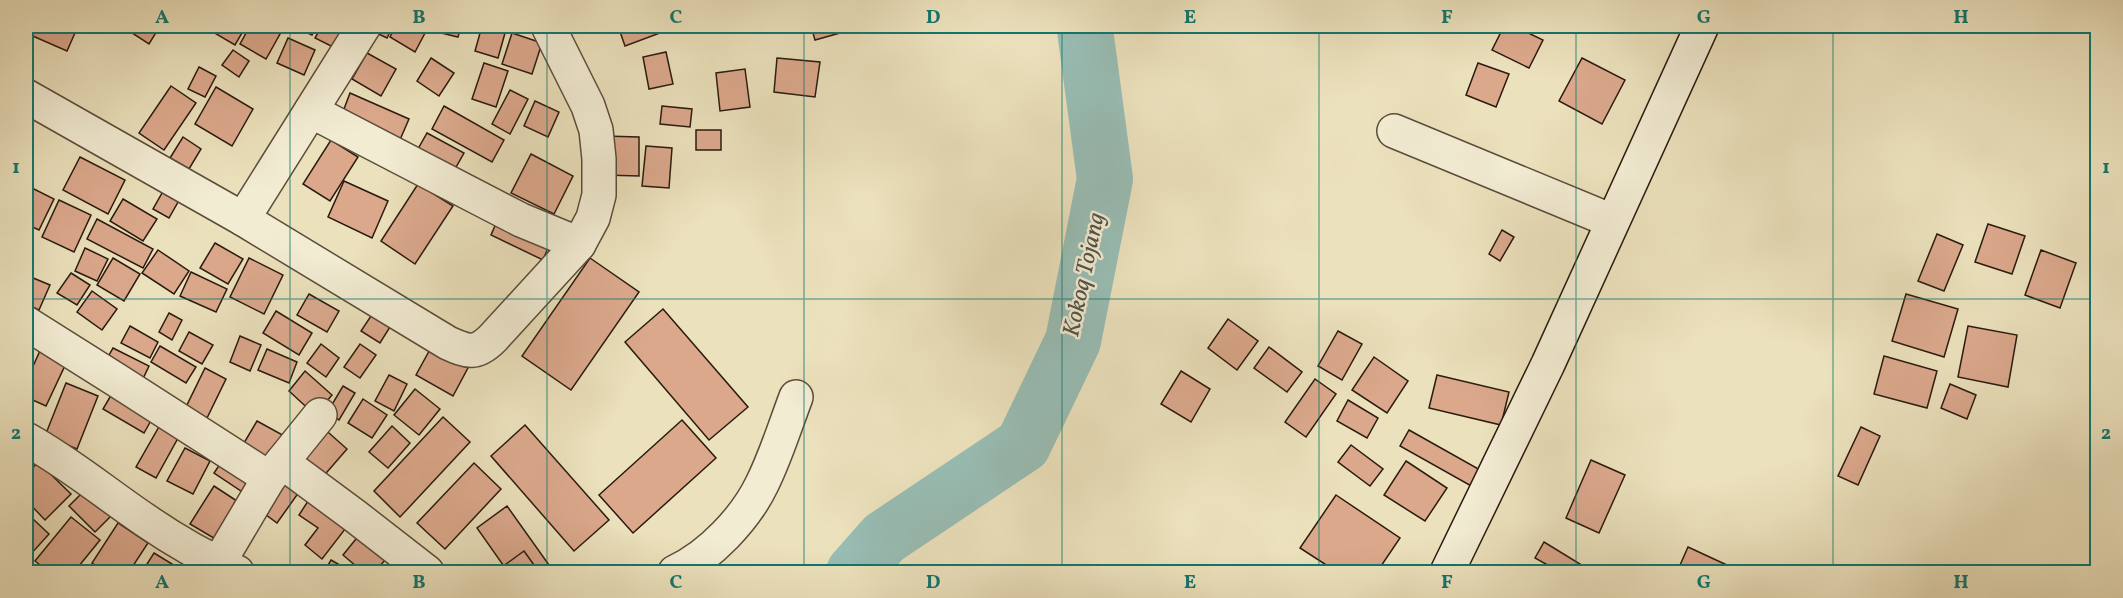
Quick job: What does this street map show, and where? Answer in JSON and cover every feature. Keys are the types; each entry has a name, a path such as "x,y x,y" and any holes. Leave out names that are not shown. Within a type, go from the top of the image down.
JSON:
{"street":[{"path":"243,219 364,26"},
{"path":"26,96 243,219 464,350 474,351 483,348 579,243 593,218 599,195 596,130 588,106 549,26"},
{"path":"1447,573 1548,364 1702,26"},
{"path":"311,111 521,220 579,243"},
{"path":"1394,131 1612,221"},
{"path":"26,323 139,393 356,516 427,573"},
{"path":"675,573 693,564 709,551 740,518 762,485 796,397"},
{"path":"26,439 51,453 145,520 228,568 275,470 320,415"}],"building":[{"path":"29,26 78,26 67,51 26,33"},
{"path":"128,26 160,26 149,44 126,29"},
{"path":"207,26 246,26 235,45 206,28"},
{"path":"250,26 265,26 280,34 266,59 240,44"},
{"path":"297,26 316,26 312,35 296,28"},
{"path":"322,26 346,26 335,48 315,38"},
{"path":"369,26 393,26 387,38 368,29"},
{"path":"396,26 413,26 425,33 415,52 390,37"},
{"path":"439,26 461,26 458,37 437,32"},
{"path":"482,26 507,26 498,58 475,51"},
{"path":"618,26 676,26 676,27 625,46"},
{"path":"811,26 857,26 858,28 815,40"},
{"path":"1504,26 1514,26 1543,40 1529,68 1492,50"},
{"path":"512,33 542,43 532,74 502,64"},
{"path":"288,38 315,50 304,75 277,63"},
{"path":"233,50 249,61 239,77 222,65"},
{"path":"666,52 673,84 649,89 643,57"},
{"path":"367,53 396,69 381,96 352,79"},
{"path":"431,58 454,73 439,96 417,81"},
{"path":"777,58 820,62 815,97 774,92"},
{"path":"1582,58 1625,80 1602,124 1559,101"},
{"path":"484,63 508,71 496,107 472,99"},
{"path":"1478,63 1509,74 1496,107 1466,95"},
{"path":"199,67 216,76 205,97 188,89"},
{"path":"745,69 750,107 720,111 716,73"},
{"path":"171,86 196,103 164,150 139,133"},
{"path":"216,87 253,109 232,146 195,124"},
{"path":"510,90 528,99 510,134 492,124"},
{"path":"350,93 409,119 399,142 341,117"},
{"path":"535,101 559,112 548,137 524,126"},
{"path":"444,106 504,140 492,162 432,129"},
{"path":"662,106 692,109 690,127 660,124"},
{"path":"696,130 721,130 721,150 696,150"},
{"path":"427,133 464,153 451,176 414,156"},
{"path":"604,136 639,137 639,176 604,175"},
{"path":"183,137 201,149 189,169 170,158"},
{"path":"331,140 358,157 330,201 303,184"},
{"path":"646,146 672,148 669,188 642,186"},
{"path":"531,154 573,176 554,214 511,193"},
{"path":"80,157 125,180 108,214 63,190"},
{"path":"344,181 388,201 372,238 328,217"},
{"path":"418,184 453,206 415,264 381,241"},
{"path":"26,185 54,199 39,230 26,224"},
{"path":"166,186 182,195 169,218 153,209"},
{"path":"123,199 157,219 143,241 110,221"},
{"path":"59,200 91,215 74,252 42,237"},
{"path":"97,219 153,249 143,268 87,239"},
{"path":"498,219 550,243 543,260 491,235"},
{"path":"1988,224 2025,236 2012,274 1975,262"},
{"path":"1502,230 1514,237 1500,261 1489,254"},
{"path":"1937,234 1963,245 1944,291 1918,281"},
{"path":"215,243 243,259 228,284 200,268"},
{"path":"85,248 108,259 97,281 75,271"},
{"path":"158,250 189,271 174,294 142,273"},
{"path":"2041,250 2076,263 2060,308 2025,295"},
{"path":"113,258 140,274 124,301 97,285"},
{"path":"249,258 283,275 264,314 230,297"},
{"path":"590,258 639,292 571,390 522,356"},
{"path":"191,272 227,289 216,312 180,296"},
{"path":"71,273 90,285 77,305 57,293"},
{"path":"26,275 50,285 39,310 26,304"},
{"path":"92,291 117,309 102,330 77,312"},
{"path":"309,294 339,311 327,332 297,315"},
{"path":"1906,294 1958,309 1944,357 1892,341"},
{"path":"377,307 395,319 380,343 361,331"},
{"path":"663,309 748,407 709,440 625,342"},
{"path":"276,311 312,333 299,355 263,333"},
{"path":"169,313 182,320 172,340 159,332"},
{"path":"1228,319 1258,341 1237,370 1208,348"},
{"path":"130,326 158,342 150,358 121,343"},
{"path":"1968,326 2017,335 2008,387 1958,377"},
{"path":"1338,331 1362,344 1342,380 1318,366"},
{"path":"189,332 213,345 202,364 179,351"},
{"path":"240,336 261,345 250,371 230,362"},
{"path":"43,344 69,357 46,406 26,397 26,382"},
{"path":"321,344 339,358 326,377 307,363"},
{"path":"360,344 376,355 360,378 344,367"},
{"path":"433,344 470,364 453,396 416,375"},
{"path":"160,346 196,367 186,383 151,362"},
{"path":"1269,347 1302,372 1287,392 1254,368"},
{"path":"113,348 149,366 140,385 103,366"},
{"path":"267,349 297,362 289,383 258,370"},
{"path":"1884,356 1937,371 1927,408 1874,394"},
{"path":"1374,357 1408,381 1387,413 1352,390"},
{"path":"205,368 226,379 207,418 186,407"},
{"path":"305,371 332,395 315,415 289,391"},
{"path":"1181,371 1210,389 1191,422 1161,404"},
{"path":"389,375 407,384 394,411 375,401"},
{"path":"1437,375 1509,392 1501,425 1429,408"},
{"path":"1315,379 1336,394 1306,437 1285,422"},
{"path":"66,383 98,396 77,449 45,436"},
{"path":"1950,384 1976,395 1967,419 1941,408"},
{"path":"117,385 158,408 144,433 103,409"},
{"path":"343,386 355,393 339,420 327,413"},
{"path":"415,389 440,409 419,435 394,415"},
{"path":"363,399 387,415 372,438 348,423"},
{"path":"1348,400 1378,418 1367,438 1337,421"},
{"path":"443,417 470,442 400,517 374,491"},
{"path":"164,418 183,429 156,478 136,467"},
{"path":"682,420 716,458 633,533 599,495"},
{"path":"257,421 288,438 272,465 241,448"},
{"path":"320,425 347,449 321,479 293,455"},
{"path":"525,425 609,520 574,551 491,456"},
{"path":"392,426 410,443 388,468 369,452"},
{"path":"1861,427 1880,436 1858,485 1838,476"},
{"path":"1409,430 1482,471 1473,487 1400,446"},
{"path":"1351,445 1383,469 1370,486 1338,462"},
{"path":"185,448 210,461 193,494 167,481"},
{"path":"226,455 259,477 247,495 214,473"},
{"path":"1591,460 1625,475 1599,533 1566,518"},
{"path":"1406,461 1447,488 1425,521 1384,495"},
{"path":"38,462 71,494 45,520 26,500 26,475"},
{"path":"474,463 501,489 445,549 417,523"},
{"path":"281,468 304,485 277,523 254,506"},
{"path":"214,486 240,503 217,540 190,524"},
{"path":"86,489 112,515 95,532 69,506"},
{"path":"312,495 349,524 322,559 305,545 318,528 299,515"},
{"path":"1336,495 1400,538 1377,572 1337,572 1300,548"},
{"path":"507,506 554,572 508,572 477,528"},
{"path":"71,517 100,540 74,572 49,572 35,561"},
{"path":"33,519 49,534 30,555 26,551 26,528"},
{"path":"118,523 148,543 129,572 105,572 92,563"},
{"path":"360,534 388,557 374,572 363,572 343,555"},
{"path":"1544,542 1580,564 1575,572 1560,572 1535,558"},
{"path":"1688,547 1742,572 1677,572"},
{"path":"524,551 539,572 495,572"},
{"path":"154,553 177,567 174,572 142,572"},
{"path":"331,560 352,572 324,572"},
{"path":"301,565 315,571 297,572"}],"waterway":[{"name":"Kokoq Tojang","path":"854,572 884,538 1023,445 1073,341 1105,179 1086,26"}]}
